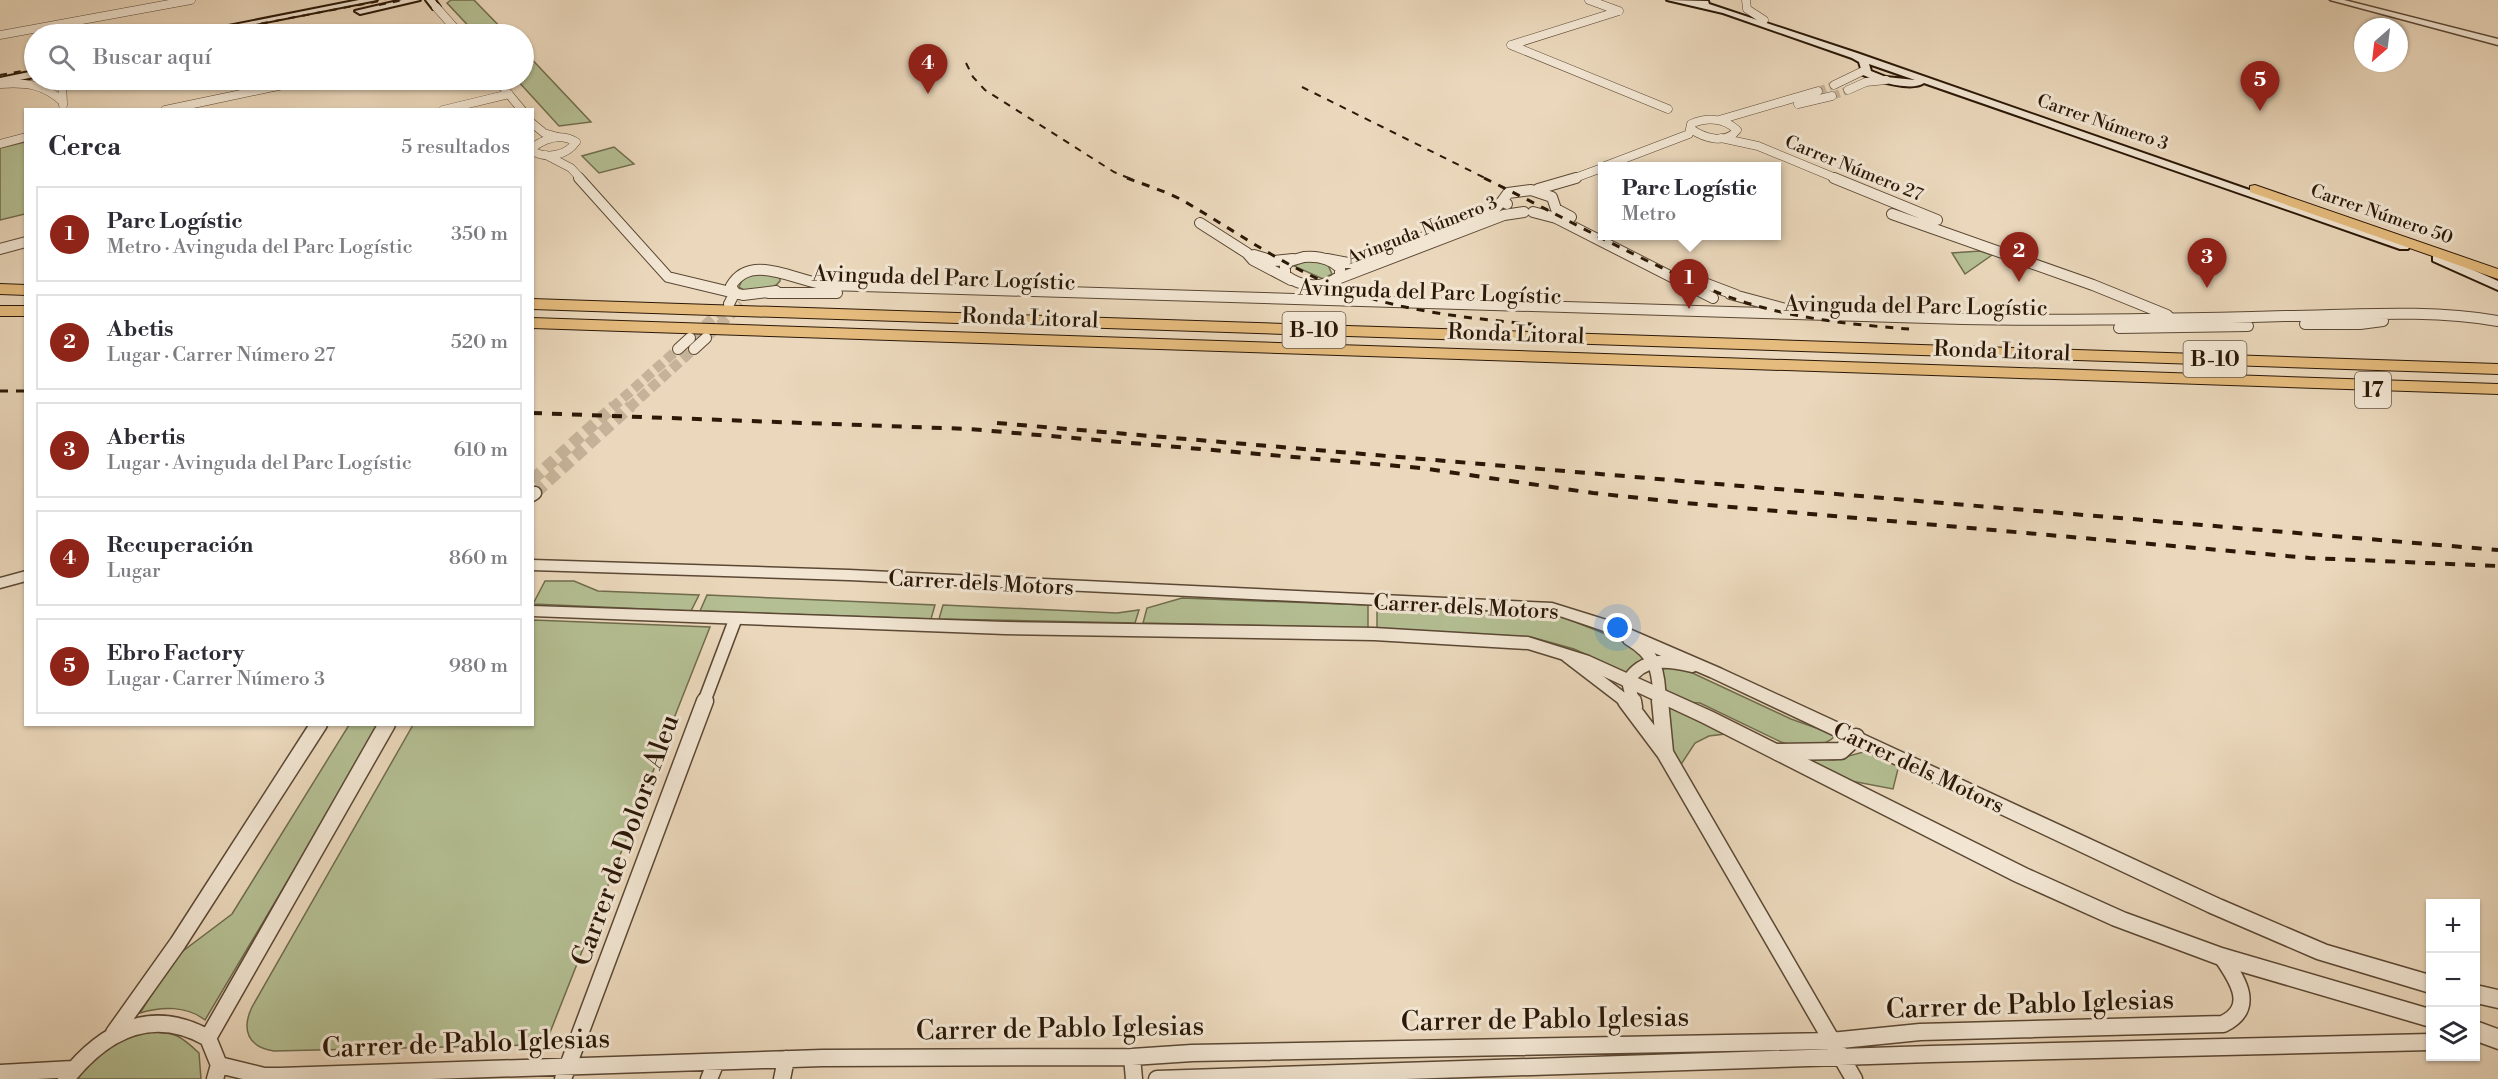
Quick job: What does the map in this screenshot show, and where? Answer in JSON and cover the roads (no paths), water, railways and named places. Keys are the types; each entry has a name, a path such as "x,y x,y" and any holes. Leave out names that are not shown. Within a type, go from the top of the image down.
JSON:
{"highway":[{"path":"2254,189 2498,275"},
{"path":"0,290 24,291"},
{"name":"Ronda Litoral","path":"534,304 2498,369"},
{"path":"0,311 24,311"},
{"name":"Ronda Litoral","path":"534,323 2498,389"},
{"path":"2352,363 2498,362"},
{"name":"17","path":"2248,382 2498,396"}],"main road":[{"path":"246,24 373,0"},
{"path":"290,24 416,0"},
{"name":"Carrer Número 3","path":"1671,0 1721,9 2438,258 2498,275"},
{"path":"1696,4 1712,0"},
{"name":"Carrer Número 3","path":"1712,0 2254,189"},
{"path":"392,4 434,4"},
{"path":"1854,55 1863,61 1865,70 1886,80 1927,84 1966,94"},
{"path":"0,71 24,67"},
{"path":"0,82 24,76"},
{"path":"2438,258 2498,286"}],"street":[{"path":"56,24 191,0"},
{"path":"1589,0 1619,11 1511,45 1668,109"},
{"path":"1746,0 1747,9 1764,20"},
{"path":"2334,0 2498,42"},
{"path":"2354,0 2498,36"},
{"path":"434,4 445,24"},
{"path":"434,4 451,24"},
{"path":"0,34 24,30"},
{"path":"1834,85 1865,70"},
{"path":"1848,90 1866,82 1886,80"},
{"path":"0,82 24,84"},
{"path":"52,90 63,106"},
{"path":"62,90 63,106"},
{"path":"174,108 260,90"},
{"path":"466,104 487,90"},
{"path":"506,90 520,107"},
{"path":"1617,162 1683,136 1695,122 1728,118 1769,103 1818,91"},
{"path":"479,103 509,94"},
{"path":"451,108 509,94"},
{"path":"1638,162 1698,139 1732,136 1737,131 1739,123 1778,107 1832,96"},
{"path":"466,104 520,107"},
{"name":"Carrer Número 27","path":"1713,120 1726,122 1758,147"},
{"path":"534,125 559,138 575,141 576,144 568,156 571,168"},
{"path":"534,125 537,135 536,151"},
{"name":"Carrer Número 27","path":"1691,129 1758,147 1937,220"},
{"path":"536,151 559,138"},
{"path":"0,145 24,139"},
{"path":"536,151 571,149"},
{"path":"536,151 571,168 663,274 680,281"},
{"path":"1531,190 1548,188 1598,169"},
{"path":"1554,202 1562,192 1598,178"},
{"path":"1531,190 1547,194 1558,210 1598,231"},
{"name":"Avinguda Número 3","path":"1296,259 1311,256 1348,263 1362,261 1494,210 1511,192 1531,190"},
{"path":"1503,200 1510,207 1556,218 1598,239"},
{"name":"Avinguda Número 3","path":"1295,282 1311,285 1332,281 1504,215 1548,210 1554,202"},
{"name":"Carrer Número 27","path":"1892,214 2003,252 2157,311 2174,321"},
{"path":"1200,223 1247,253 1274,261 1296,259"},
{"path":"1600,240 1705,292 1713,298 1701,312"},
{"name":"Avinguda del Parc Logístic","path":"1614,240 1669,267 1736,295 1810,315"},
{"path":"0,249 24,243"},
{"path":"1247,253 1253,260 1272,272 1295,282"},
{"path":"1295,282 1284,271 1286,264 1296,259"},
{"path":"1327,259 1340,268 1340,276 1332,281"},
{"name":"Avinguda del Parc Logístic","path":"680,281 712,280 766,269 809,282 837,285 1701,312 2070,321 2174,321 2365,315 2462,317 2498,322"},
{"path":"729,304 734,292 732,282 742,274"},
{"path":"742,304 784,285 787,278 784,274"},
{"name":"Avinguda del Parc Logístic","path":"680,281 750,296 824,293 1971,327 2252,326 2366,321 2368,319 2365,315"},
{"name":"Avinguda del Parc Logístic","path":"1713,298 1722,294 1736,295"},
{"name":"Avinguda del Parc Logístic","path":"2310,324 2360,324 2400,316"},
{"name":"Avinguda del Parc Logístic","path":"2091,328 2165,326 2174,321"},
{"name":"Avinguda del Parc Logístic","path":"2174,321 2187,326 2252,326"},
{"path":"678,349 690,338"},
{"path":"694,349 706,338"},
{"name":"Carrer dels Motors","path":"534,565 849,575 1552,608 1607,626 1716,673 2215,906 2313,948 2426,983"},
{"path":"0,584 24,577"},
{"path":"0,584 24,586"},
{"name":"Carrer dels Motors","path":"534,611 735,620 1005,628 1374,634 1515,641 1561,652 1628,681 1777,752 2040,884 2119,919 2222,957 2426,1017"},
{"name":"Carrer de Dolors Aleu","path":"565,1073 735,620"},
{"path":"1607,626 1640,645 1655,661 1665,753"},
{"path":"1561,652 1618,693 1635,710 1665,753 1854,1079"},
{"path":"1635,710 1628,681 1637,669 1655,661 1682,664 1716,673"},
{"path":"0,1073 70,1074 114,1033 178,943 318,726"},
{"path":"217,1072 208,1038 386,726"},
{"path":"1777,752 1841,751 1856,737"},
{"name":"Carrer de Pablo Iglesias","path":"217,1072 264,1076 565,1073 786,1059 1132,1057 1192,1053 1831,1041 1920,1032 2223,1024 2236,1016 2242,1001 2238,981 2222,957"},
{"path":"2480,995 2498,999"},
{"path":"114,1033 148,1023 179,1024 208,1038"},
{"path":"2480,1033 2498,1040"},
{"path":"2480,1040 2498,1040"},
{"name":"Carrer de Pablo Iglesias","path":"1157,1079 2426,1042"},
{"path":"1132,1057 1134,1079"},
{"path":"782,1079 786,1059"},
{"path":"709,1079 716,1062"}],"tunnel":[{"path":"1818,91 1834,85"},
{"path":"1832,96 1848,90"},
{"path":"694,335 728,304"},
{"path":"709,335 742,304"},
{"path":"612,408 678,349"},
{"path":"629,408 694,349"},
{"path":"534,478 614,406"},
{"path":"535,493 631,406"}],"railway":[{"path":"259,24 385,0"},
{"path":"379,5 404,0"},
{"path":"966,63 973,77 985,90 1114,172 1131,179"},
{"path":"0,75 24,71"},
{"path":"1302,87 1487,179"},
{"path":"1127,178 1182,200 1282,260 1343,289 1398,306 1455,316 1542,325"},
{"path":"1484,178 1598,236"},
{"path":"1607,240 1709,289 1757,306 1807,317 1909,329"},
{"path":"0,391 24,391"},
{"path":"534,413 969,429 1421,468 1593,493 1686,503 2310,558 2498,566"},
{"path":"997,423 2498,550"}],"place":[{"name":"Recuperación","path":"928,94"},
{"name":"Ebro Factory","path":"2260,111"},
{"name":"Abetis","path":"2019,282"},
{"name":"Abertis","path":"2207,288"},
{"name":"Parc Logístic","path":"1689,309"}]}
